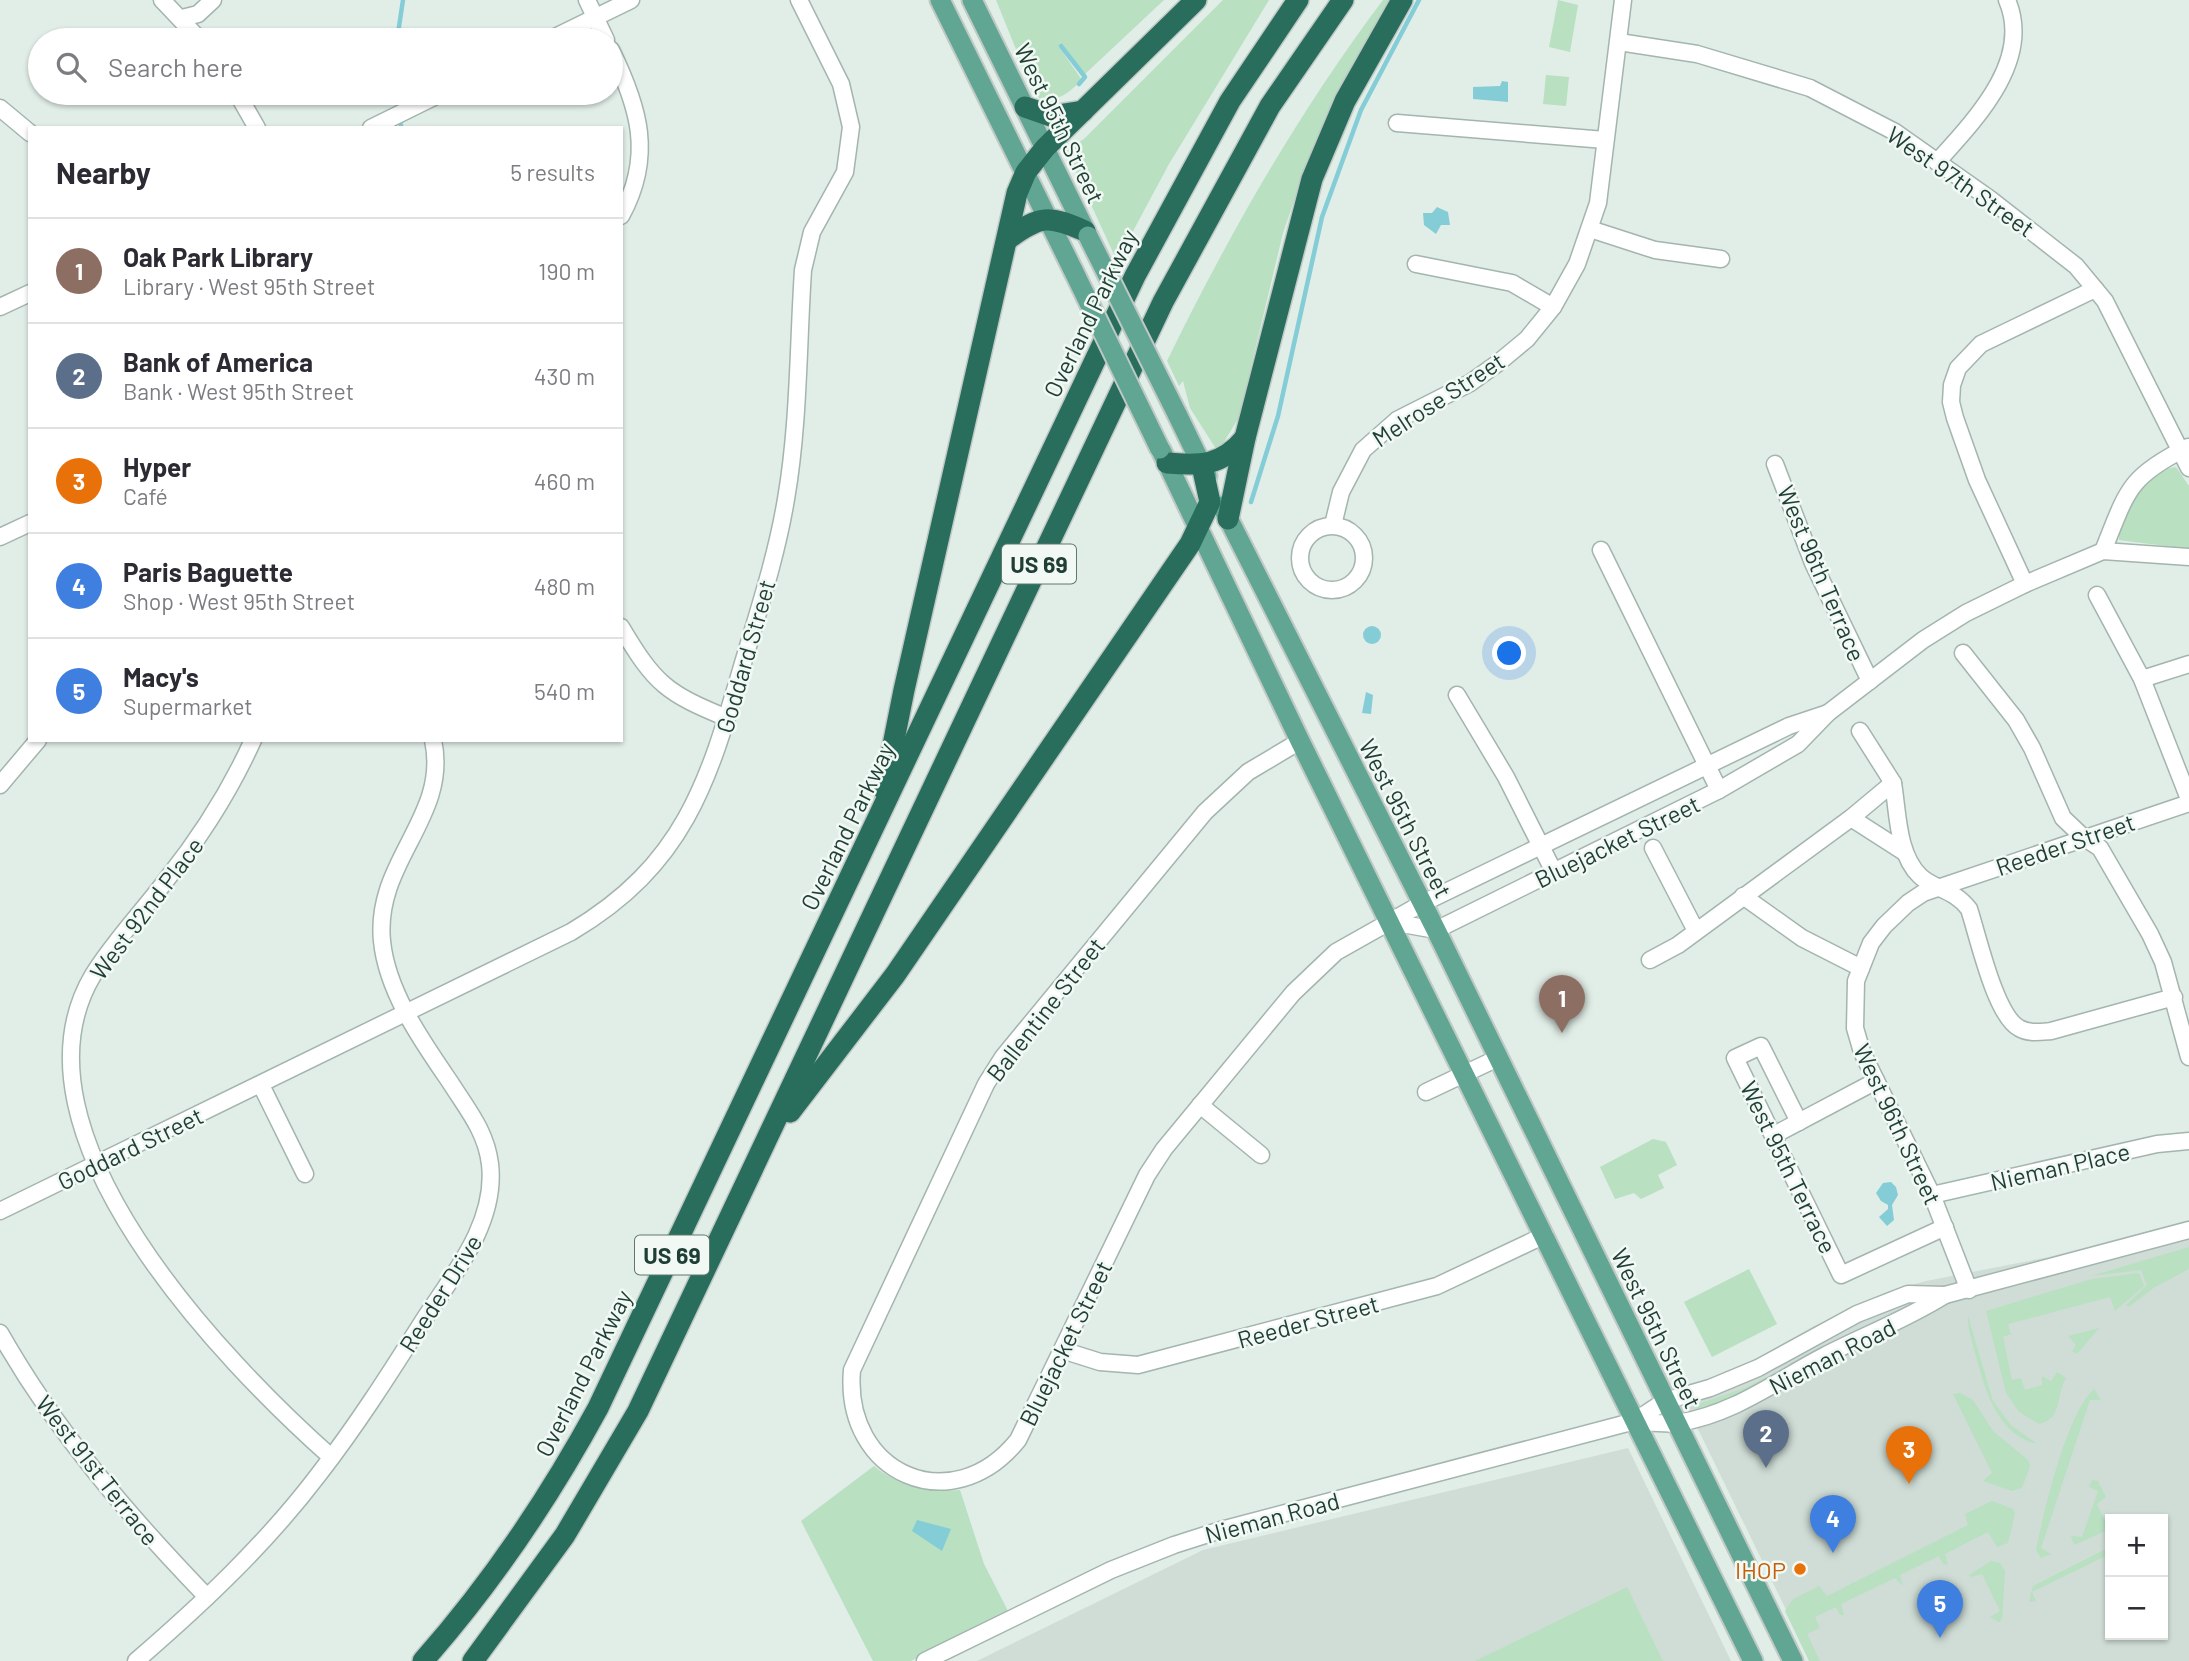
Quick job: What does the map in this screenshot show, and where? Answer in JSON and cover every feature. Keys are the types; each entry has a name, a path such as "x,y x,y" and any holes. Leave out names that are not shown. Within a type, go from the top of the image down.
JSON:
{"highway":[{"path":"878,823 904,690 1017,193 1026,172 1045,148 1196,0"},
{"name":"Overland Parkway","path":"423,1661 481,1591 527,1527 592,1419 878,823 1135,276 1230,101 1298,0"},
{"name":"US 69","path":"473,1661 565,1535 632,1422 1163,302 1270,106 1343,0"},
{"path":"1228,519 1245,439 1312,179 1345,101 1402,0"},
{"path":"1025,107 1051,116 1083,111"},
{"path":"1008,239 1031,222 1047,218 1086,233"},
{"path":"1163,456 1202,466 1218,462 1245,439"},
{"path":"765,1144 895,975 1198,531 1210,502 1202,466"}],"main road":[{"path":"940,0 1026,172 1300,741 1466,1073 1753,1661"},
{"name":"West 95th Street","path":"972,0 1228,519 1423,903 1793,1661"}],"street":[{"path":"162,0 190,28"},
{"path":"182,18 198,14 213,0"},
{"path":"587,0 600,28"},
{"path":"574,28 631,0"},
{"name":"Goddard Street","path":"0,1211 571,932 630,891 656,864 691,813 710,773 769,574 787,498 803,271 808,244 845,172 850,151 847,104 799,0"},
{"name":"Melrose Street","path":"1333,525 1350,470 1377,435 1397,420 1470,383 1527,339 1553,307 1577,264 1598,203 1623,0"},
{"path":"1937,162 1957,140 2010,64 2015,29 2007,0"},
{"name":"West 97th Street","path":"1619,42 1697,54 1779,76 1851,107 1937,162 2061,253 2095,289 2113,313 2185,449 2189,468"},
{"path":"623,75 639,129 639,169 623,211"},
{"path":"244,105 256,126"},
{"path":"375,126 418,105"},
{"path":"0,108 28,131"},
{"path":"1397,123 1605,140"},
{"path":"1590,229 1655,250 1721,259"},
{"path":"1416,264 1512,283 1553,307"},
{"path":"2025,583 1977,480 1955,418 1951,402 1952,385 1963,361 1981,344 2095,289"},
{"path":"0,307 28,294"},
{"path":"2103,551 2125,496 2139,476 2185,449"},
{"name":"West 96th Terrace","path":"1775,464 1813,563 1870,681"},
{"path":"0,537 28,524"},
{"path":"1333,525 1352,532 1363,549 1364,559 1357,578 1341,589 1331,591 1319,588 1303,573 1300,551 1312,532 1333,525"},
{"path":"1601,550 1719,790"},
{"name":"Bluejacket Street","path":"1436,930 1719,790 1798,744 1828,713 1923,640 2025,583 2103,551 2189,557"},
{"path":"2097,595 2142,678 2189,801"},
{"path":"623,630 657,681 688,702 727,718"},
{"path":"1963,653 2016,720 2032,748 2063,818 2083,837 2100,848 2150,934 2174,997 2189,1057"},
{"path":"2142,678 2189,664"},
{"path":"1457,695 1506,777 1554,872"},
{"name":"Bluejacket Street","path":"874,1452 887,1464 923,1479 964,1479 990,1468 1018,1440 1147,1175 1200,1105 1310,974 1360,936 1423,903 1789,726 1828,713"},
{"path":"1860,731 1893,783 1904,852"},
{"name":"Ballentine Street","path":"874,1452 854,1416 850,1394 852,1370 986,1084 1003,1057 1205,812 1248,772 1300,741"},
{"path":"0,785 36,742"},
{"name":"West 92nd Place","path":"252,742 215,815 110,950 93,976 76,1012 70,1063 71,1096 85,1140 152,1261 207,1335 279,1411 331,1457"},
{"name":"Reeder Drive","path":"136,1661 207,1597 258,1546 331,1457 371,1403 481,1226 488,1202 490,1166 478,1124 439,1066 408,1012 385,958 382,918 392,872 426,812 432,793 436,762 433,742"},
{"path":"1650,960 1669,951 1695,929 1851,818 1893,783"},
{"name":"Reeder Street","path":"1861,968 1871,943 1884,926 1923,893 2189,801"},
{"path":"1851,818 1904,852 1920,876 1959,896 1969,909 2001,1005 2018,1028 2033,1033 2051,1031 2174,997"},
{"path":"1653,848 1695,929"},
{"path":"1743,896 1802,938 1861,968"},
{"path":"1391,922 1436,930"},
{"name":"West 96th Street","path":"1861,968 1853,997 1855,1028 1875,1082 1932,1195 1969,1290"},
{"name":"West 95th Terrace","path":"1799,1122 1761,1046 1735,1058 1841,1275 1945,1227"},
{"path":"1426,1092 1498,1058"},
{"path":"1774,1135 1875,1082"},
{"path":"261,1085 305,1174"},
{"path":"1200,1105 1261,1155"},
{"name":"Nieman Place","path":"1932,1195 2157,1144 2189,1141"},
{"name":"Nieman Road","path":"1635,1421 1665,1401 1734,1379 1821,1332 1908,1294 1945,1295 1969,1290 2189,1230"},
{"name":"Reeder Street","path":"1062,1350 1100,1362 1138,1365 1430,1288 1545,1235"},
{"name":"Nieman Road","path":"925,1661 1111,1570 1221,1530 1635,1421 1676,1423 1742,1404 1821,1357 1916,1314 1945,1295"},
{"name":"West 91st Terrace","path":"0,1334 78,1451 125,1510 207,1597"}],"shaded area":[{"path":"2189,1220 2189,1661 1811,1661 1677,1386 1703,1382 1743,1367 1814,1326 1886,1292 1926,1281 2049,1257"},
{"path":"1628,1448 1731,1661 977,1661 1203,1550"}],"green space":[{"path":"996,0 1164,0 1085,74 1060,43 1059,47 1082,80 1063,95 1046,99 1039,98 1028,79"},
{"path":"1223,0 1269,0 1169,164 1117,261 1066,150 1084,139"},
{"path":"1383,0 1393,0 1323,126 1307,163 1283,233 1239,417 1218,452 1190,408 1183,381 1179,386 1167,361 1266,175 1322,86"},
{"path":"1558,0 1578,5 1570,52 1549,47"},
{"path":"1546,75 1569,77 1566,106 1543,104"},
{"path":"2176,467 2189,486 2189,549 2119,540 2123,516 2136,493 2154,476"},
{"path":"1653,1139 1666,1142 1677,1165 1658,1175 1664,1188 1641,1199 1634,1193 1615,1199 1600,1167"},
{"path":"2189,1247 2189,1269 2155,1287 2129,1307 2126,1305 2147,1285 2141,1270 2091,1276"},
{"path":"1749,1269 1777,1324 1712,1357 1684,1302"},
{"path":"2139,1273 2144,1286 2115,1311 2110,1297 2008,1324 2011,1334 2003,1337 2012,1380 2021,1378 2025,1390 2042,1385 2042,1376 2051,1381 2057,1372 2066,1378 2055,1411 2047,1421 2039,1424 2019,1412 2006,1393 1986,1311 2092,1279"},
{"path":"1968,1316 1993,1401 2011,1425 2037,1444 2011,1431 1994,1408 1979,1367"},
{"path":"2099,1328 2077,1354 2072,1351 2076,1345 2068,1336"},
{"path":"1796,1362 1797,1364 1760,1384 1696,1409 1695,1405 1745,1388"},
{"path":"2094,1389 2101,1400 2090,1400 2041,1548 2051,1554 2041,1558 2036,1550 2065,1441 2074,1419"},
{"path":"1960,1393 1973,1400 1993,1431 2028,1460 2030,1466 2022,1488 2012,1491 1983,1481 1992,1473 1953,1394"},
{"path":"874,1466 894,1479 914,1487 960,1490 984,1564 1009,1613 911,1661 873,1661 801,1521"},
{"path":"2092,1480 2098,1481 2106,1497 2097,1504 2105,1521 2105,1531 2074,1545 2071,1536 2082,1537 2098,1491 2089,1487"},
{"path":"1992,1501 2013,1509 2015,1513 2008,1543 1997,1547 1988,1532 1945,1554 1948,1565 1943,1564 1939,1556 1900,1575 1903,1586 1895,1578 1841,1604 1844,1615 1840,1615 1836,1607 1815,1617 1820,1628 1807,1634 1820,1661 1809,1661 1785,1611 1793,1599 1819,1586 1827,1596 1968,1525 1965,1514"},
{"path":"2105,1550 2105,1556 2032,1592 2036,1601 2029,1602 2033,1586"},
{"path":"1991,1561 2000,1563 2005,1571 2002,1619 1999,1622 1990,1617 2000,1611 1982,1574 1972,1577 1969,1575"},
{"path":"1627,1587 1663,1661 1475,1661"}],"water":[{"path":"1502,81 1508,82 1508,102 1473,99 1473,87 1500,86"},
{"path":"1437,207 1448,212 1450,225 1441,225 1436,234 1424,225 1423,213 1432,213"},
{"path":"1372,626 1378,629 1381,635 1378,641 1372,644 1366,641 1363,635 1366,629"},
{"path":"1366,692 1373,695 1371,714 1362,713"},
{"path":"1891,1182 1898,1195 1892,1205 1894,1220 1887,1226 1879,1217 1888,1209 1888,1205 1881,1201 1876,1193 1883,1183"},
{"path":"917,1520 951,1529 942,1551 912,1531"}],"waterway":[{"path":"399,28 403,0"},
{"path":"1251,502 1278,416 1322,217 1361,110 1419,0"},
{"path":"1061,46 1085,77 1079,84"}],"place":[{"name":"Oak Park Library","path":"1562,1033"},
{"name":"Bank of America","path":"1766,1468"},
{"name":"Hyper","path":"1909,1484"},
{"name":"Paris Baguette","path":"1833,1553"},
{"name":"IHOP","path":"1800,1569"},
{"name":"Macy's","path":"1940,1638"}]}
